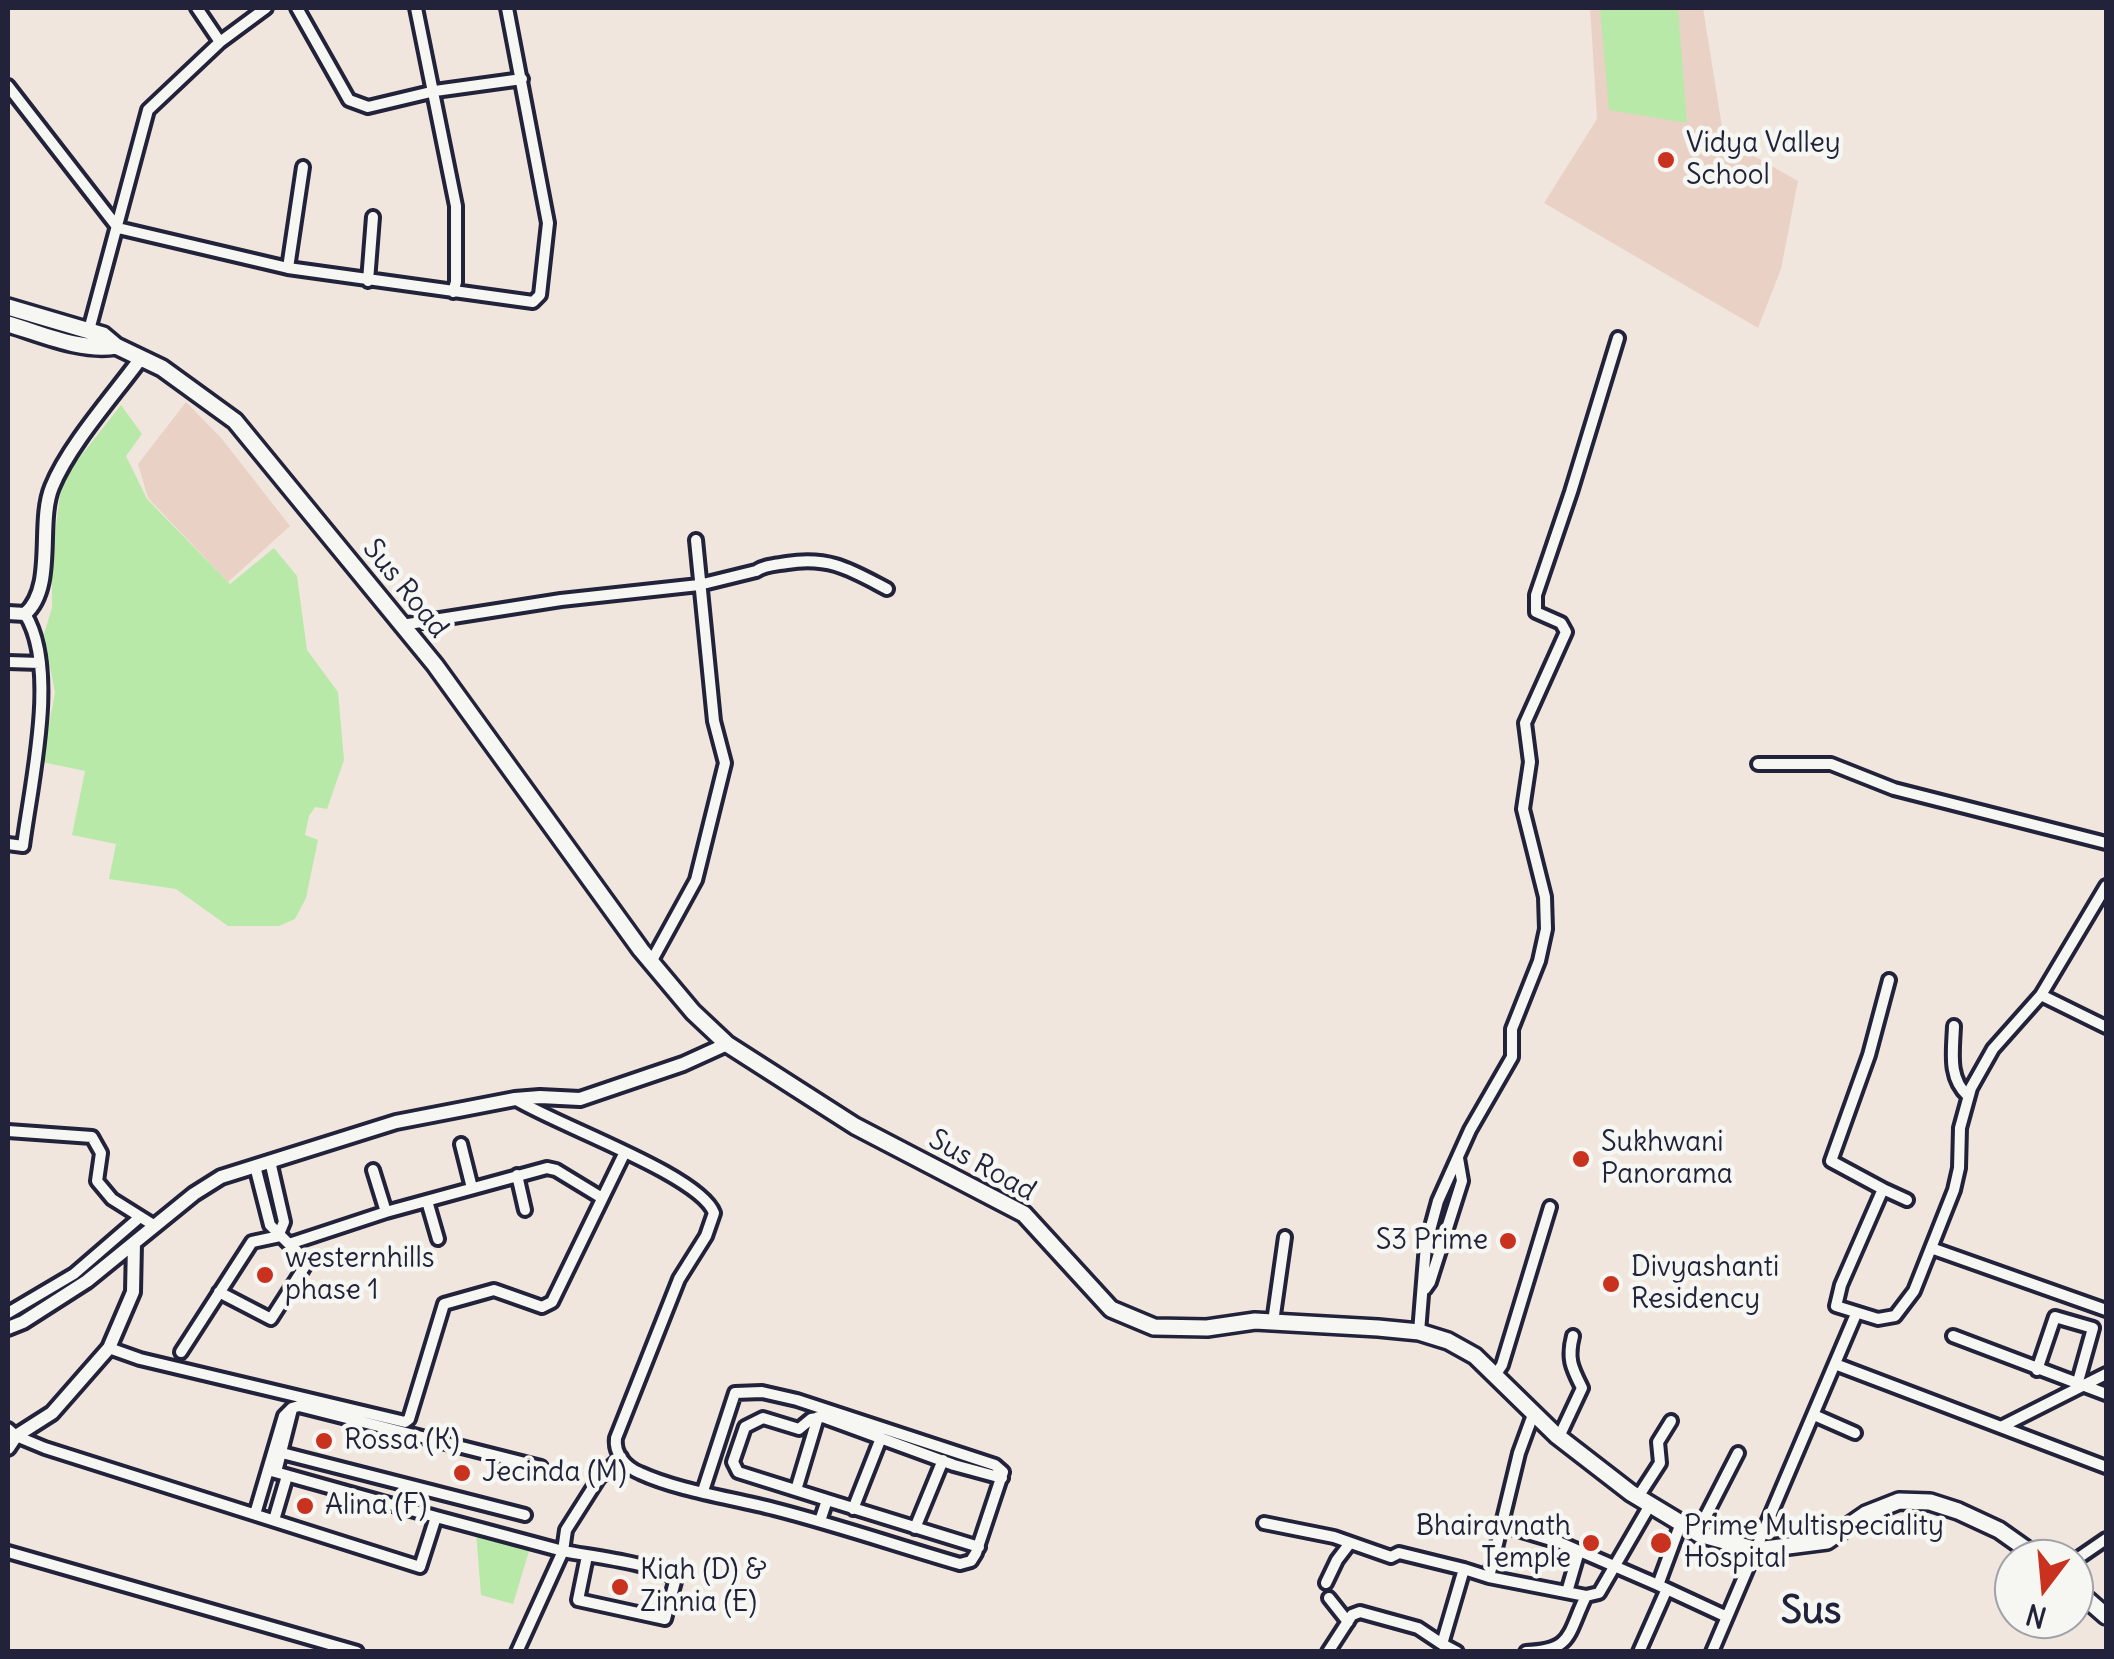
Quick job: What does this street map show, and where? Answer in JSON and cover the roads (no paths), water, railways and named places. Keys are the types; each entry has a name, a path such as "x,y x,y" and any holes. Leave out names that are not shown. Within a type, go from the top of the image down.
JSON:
{"main road":[{"name":"Sus Road","path":"8,307 103,335 116,346 162,368 236,421 402,625 651,962 693,1012 727,1044 855,1126 1024,1214 1111,1309 1154,1327 1207,1328 1255,1321 1419,1332 1448,1341 1475,1356 1559,1437 1644,1501 1696,1532 1757,1550 1826,1540 1866,1514 1899,1502 1958,1511 2012,1539"},
{"name":"Sus Road","path":"8,324 82,344 116,346"}],"street":[{"path":"197,8 220,42"},
{"path":"89,330 148,110 220,42 266,8"},
{"path":"297,8 353,104 368,107 522,79"},
{"path":"416,8 456,206 453,292"},
{"path":"8,86 118,228 288,268 528,303 540,294 548,223 507,8"},
{"path":"288,268 303,168"},
{"path":"368,281 373,217"},
{"path":"1419,1332 1426,1245 1438,1201 1512,1057 1512,1029 1543,945 1545,897 1522,809 1530,762 1525,724 1566,632 1560,623 1536,612 1536,595 1618,338"},
{"path":"8,613 25,614 35,605 41,586 51,490 65,464 141,358"},
{"path":"651,962 696,880 725,763 714,722 696,540"},
{"path":"402,625 561,600 699,585 812,558 847,568 888,588"},
{"path":"8,844 23,846 42,696 35,630 25,614"},
{"path":"8,662 40,663"},
{"path":"1758,764 1831,764 1894,789 2106,843"},
{"path":"1883,1189 1841,1285 1836,1306 1878,1319 1895,1316 1914,1291 1954,1190 1960,1128 1968,1096 1993,1049 2041,994 2106,886"},
{"path":"1889,980 1869,1054 1832,1161 1907,1200"},
{"path":"2041,994 2106,1026"},
{"path":"1954,1026 1957,1086 1968,1096"},
{"path":"8,1328 56,1302 194,1194 221,1178 396,1122 540,1097 580,1100 727,1044"},
{"path":"516,1100 700,1192 714,1212 706,1236 680,1280 616,1438 621,1457 638,1473 960,1564 971,1561 979,1547 1003,1472 995,1465 797,1400 748,1392 735,1393 703,1491"},
{"path":"8,1130 92,1137 101,1153 97,1181 112,1199 155,1226"},
{"path":"461,1144 472,1188"},
{"path":"109,1348 140,1359 404,1422 410,1418 444,1304 494,1290 532,1304 548,1305 624,1154"},
{"path":"270,1161 284,1222 283,1238"},
{"path":"220,1292 271,1319 304,1266 304,1260 270,1225 255,1166"},
{"path":"181,1352 252,1242 283,1238 551,1168 602,1198"},
{"path":"373,1170 386,1212"},
{"path":"516,1176 525,1210"},
{"path":"427,1201 438,1238"},
{"path":"1496,1374 1502,1366 1550,1207"},
{"path":"8,1313 74,1274 140,1217"},
{"path":"1273,1322 1285,1238"},
{"path":"10,1438 52,1413 109,1348 133,1292 134,1244"},
{"path":"1931,1248 2106,1310"},
{"path":"1712,1652 1856,1314"},
{"path":"2038,1367 2055,1317 2093,1328 2079,1383"},
{"path":"1559,1437 1582,1388 1568,1354 1573,1336"},
{"path":"1953,1336 2106,1394"},
{"path":"1836,1364 2106,1466"},
{"path":"2001,1427 2079,1383 2106,1374"},
{"path":"274,1520 284,1416 298,1406 540,1466"},
{"path":"256,1514 277,1473 292,1408"},
{"path":"1489,1577 1518,1452 1534,1412"},
{"path":"1814,1415 1855,1434"},
{"path":"818,1416 1002,1478"},
{"path":"818,1416 799,1429 763,1418 750,1423 733,1462 738,1472 979,1547"},
{"path":"796,1490 818,1416"},
{"path":"1264,1523 1489,1577 1586,1596 1598,1593 1644,1501 1660,1462 1658,1442 1671,1421"},
{"path":"10,1438 420,1567 436,1517"},
{"path":"853,1509 881,1438"},
{"path":"1696,1532 1738,1453"},
{"path":"282,1454 525,1515"},
{"path":"516,1652 563,1551 566,1530 599,1478 621,1457"},
{"path":"915,1528 942,1460"},
{"path":"277,1473 563,1551 587,1556 676,1576 665,1619 578,1600 587,1556"},
{"path":"820,1522 827,1500"},
{"path":"1639,1652 1681,1523"},
{"path":"1501,1525 1580,1551 1728,1617"},
{"path":"1326,1583 1336,1560 1350,1543"},
{"path":"1568,1592 1580,1551"},
{"path":"8,1552 358,1652"},
{"path":"1442,1644 1464,1569"},
{"path":"1526,1652 1560,1646 1586,1596"},
{"path":"1329,1598 1348,1622"},
{"path":"1328,1652 1348,1622 1360,1612 1418,1628 1456,1652"}],"place":[{"name":"Vidya Valley School","path":"1666,160"},
{"name":"Sukhwani Panorama","path":"1581,1159"},
{"name":"S3 Prime","path":"1508,1241"},
{"name":"westernhills phase 1","path":"265,1275"},
{"name":"Divyashanti Residency","path":"1611,1284"},
{"name":"Rossa (K)","path":"324,1441"},
{"name":"Jecinda (M)","path":"462,1473"},
{"name":"Alina (F)","path":"305,1506"},
{"name":"Bhairavnath Temple","path":"1591,1543"},
{"name":"Prime Multispeciality Hospital","path":"1661,1543"},
{"name":"Kiah (D) & Zinnia (E)","path":"620,1587"}],"district":[{"name":"Sus","path":"1811,1612"}]}
